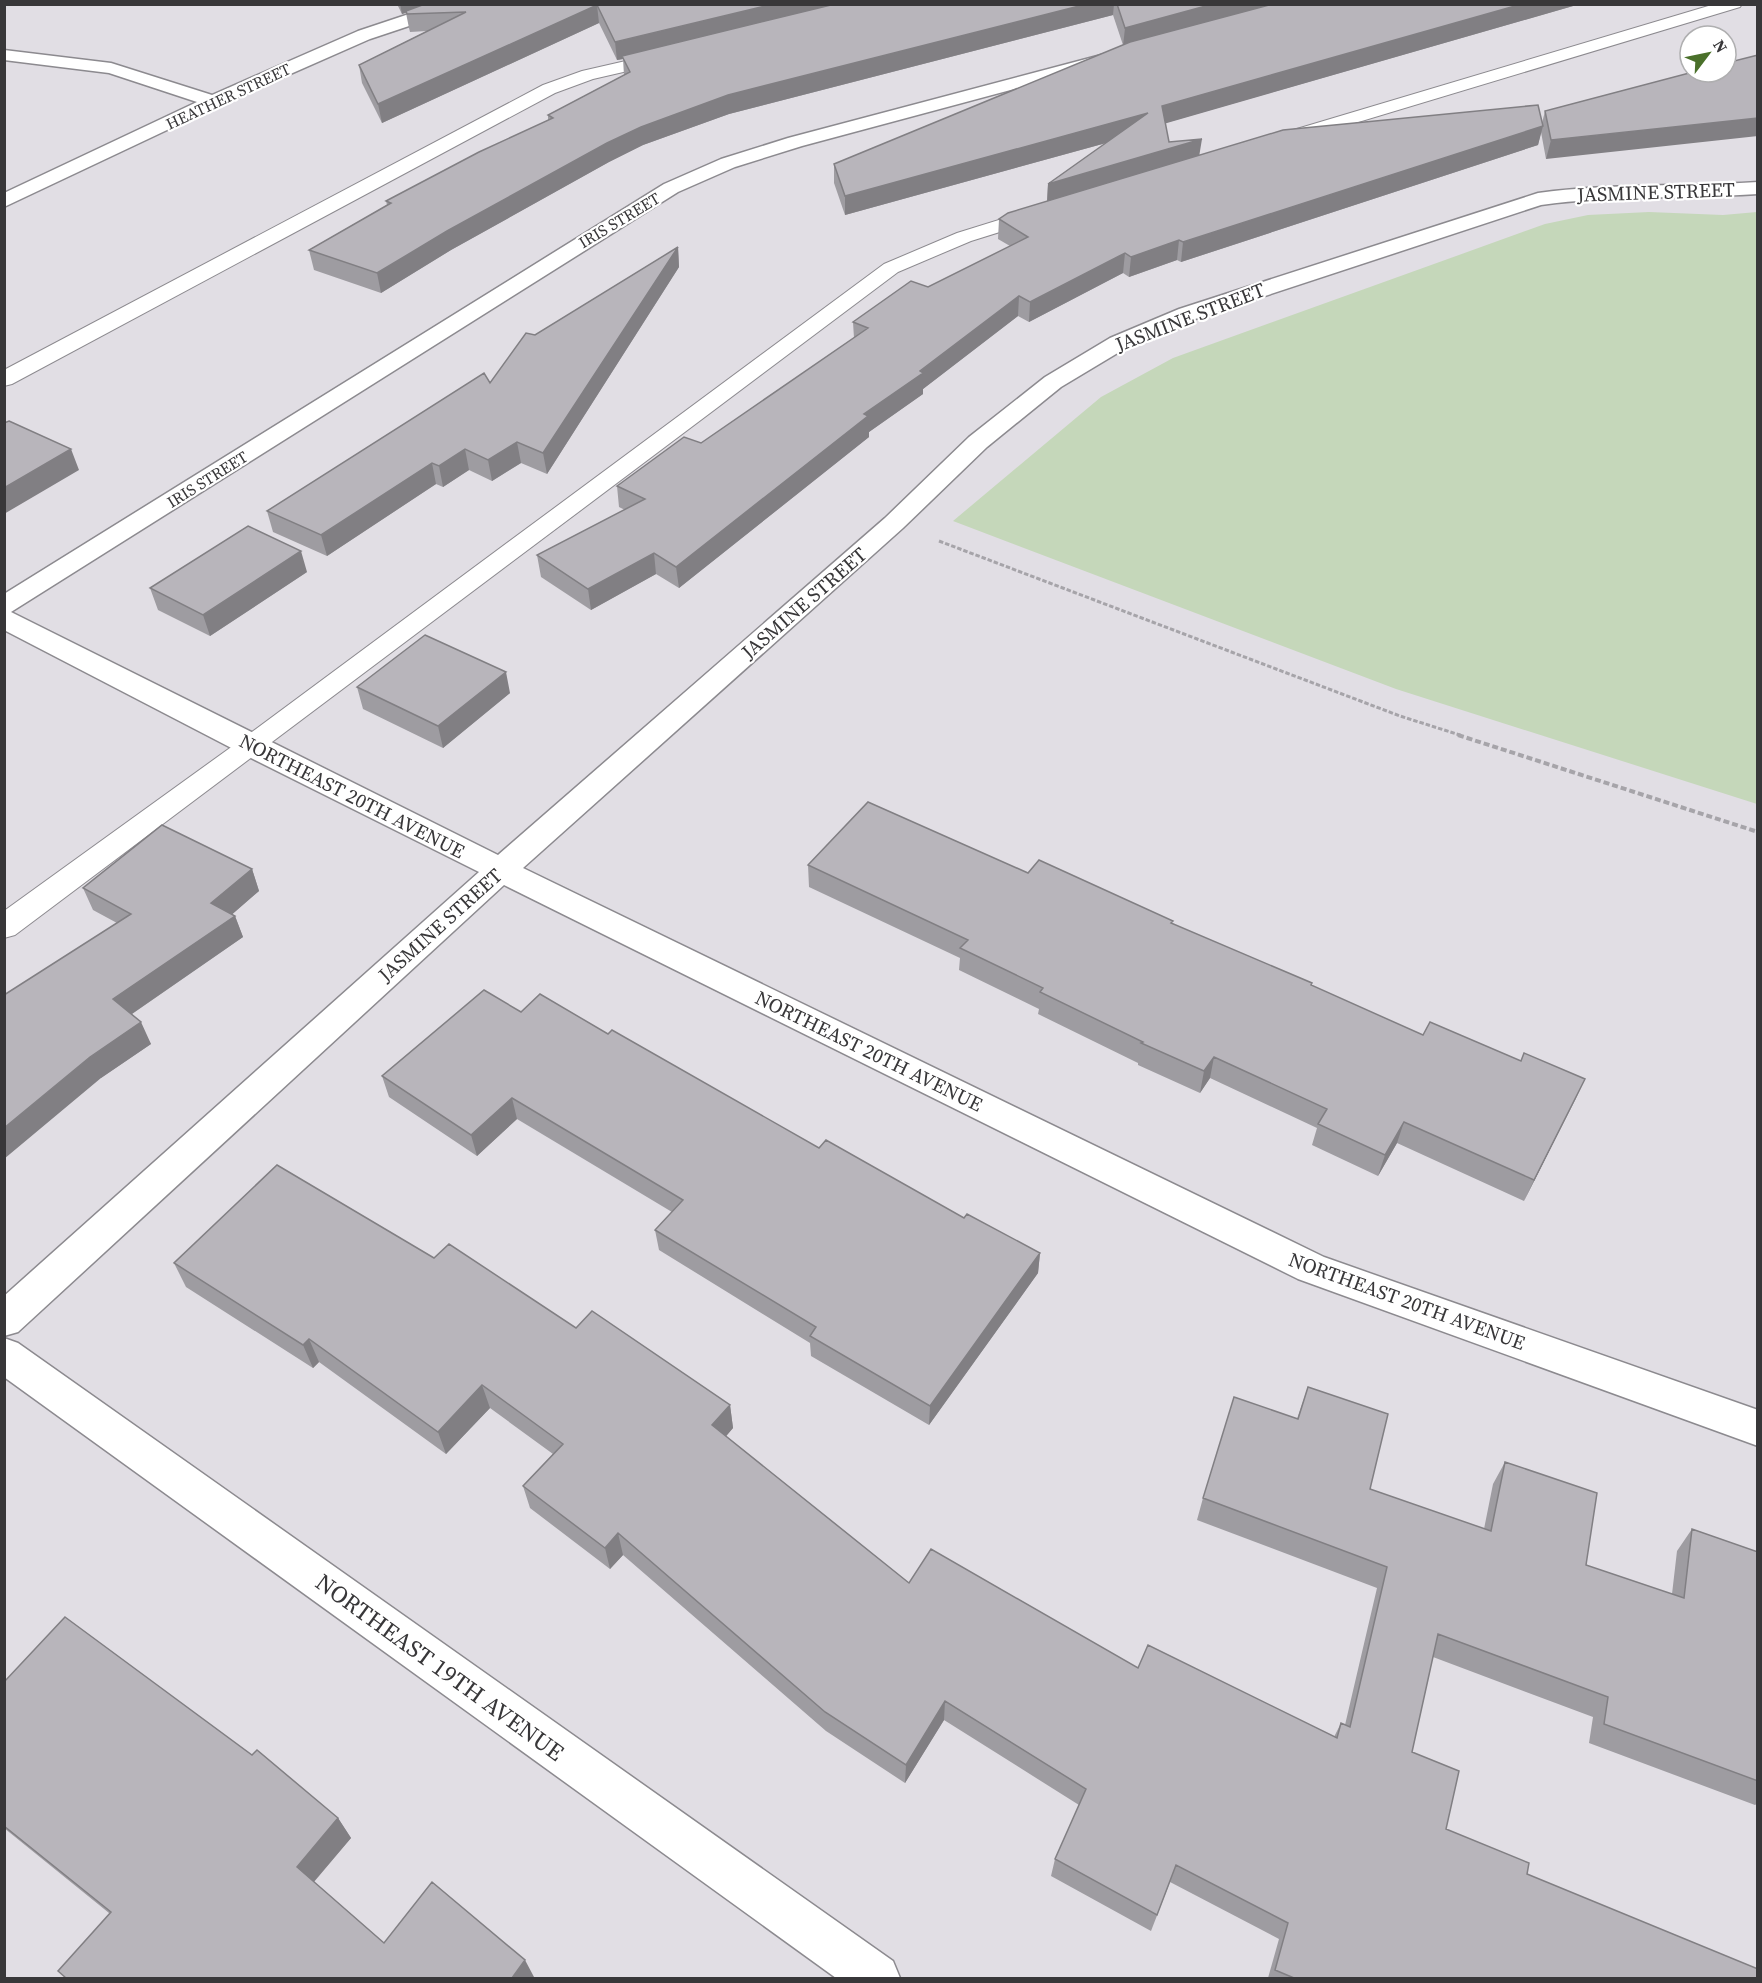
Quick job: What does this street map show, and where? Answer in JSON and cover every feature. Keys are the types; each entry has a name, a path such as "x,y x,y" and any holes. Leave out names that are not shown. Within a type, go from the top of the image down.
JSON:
{"street":[{"name":"HEATHER STREET","path":"4,201 213,101 364,35 457,4"},
{"name":"IRIS STREET","path":"4,606 671,188 728,163 795,142 1126,53"},
{"path":"5,55 111,68 213,101"},
{"name":"JASMINE STREET","path":"4,1320 501,870 894,523 978,442 1053,382 1118,343 1187,314 1538,199 1582,193 1700,192 1758,188"},
{"name":"NORTHEAST 20TH AVENUE","path":"4,619 251,746 1311,1268 1758,1428"},
{"name":"NORTHEAST 19TH AVENUE","path":"4,1355 876,1978"}],"lane":[{"path":"1271,142 1734,4"},
{"path":"4,379 549,89 588,75 680,53"},
{"path":"4,927 251,746 891,268 964,237 1056,208"}],"path":[{"path":"894,523 1400,716 1758,832"}],"green space":[{"path":"1649,212 1723,215 1757,212 1757,804 1396,689 953,521 1101,397 1173,358 1545,224 1588,215"}],"building":[{"path":"425,4 774,4 615,42 597,5 378,104 359,65 466,12 407,14 406,11"},
{"path":"835,4 1087,4 728,95 641,127 607,143 447,231 377,273 309,250 391,203 386,201 479,152 553,118 548,115 630,72 622,56"},
{"path":"1117,4 1213,4 1125,28"},
{"path":"1273,4 1522,4 1162,106 1169,142 1202,139 1048,184 1148,113 845,196 834,164 1130,42"},
{"path":"1758,55 1758,118 1551,140 1545,111 1678,76 1678,84 1738,84 1738,60"},
{"path":"1538,105 1543,126 1183,242 1179,240 1131,257 1125,253 1030,302 1019,296 920,371 923,373 864,414 868,416 676,567 654,553 588,589 537,555 645,499 617,486 684,437 701,443 868,328 853,322 911,281 928,287 1028,237 999,219 1008,213 1283,130"},
{"path":"678,247 543,453 517,442 488,460 465,449 439,466 432,463 321,535 267,511 484,373 490,383 526,333 535,335"},
{"path":"9,421 71,449 4,488 4,423"},
{"path":"248,526 301,551 203,615 150,588"},
{"path":"425,635 506,672 438,726 357,687"},
{"path":"868,802 1028,873 1039,860 1173,921 1171,923 1312,983 1311,985 1423,1035 1430,1022 1521,1061 1524,1053 1585,1079 1534,1180 1404,1122 1385,1155 1318,1124 1327,1109 1214,1057 1204,1071 1141,1043 1143,1042 1040,992 1043,988 960,948 968,940 808,865"},
{"path":"162,825 252,869 211,903 235,916 113,999 141,1022 90,1057 4,1128 4,995 131,914 83,888"},
{"path":"484,990 521,1012 540,994 608,1034 612,1030 819,1148 826,1140 964,1218 967,1214 1040,1253 930,1406 810,1336 816,1327 655,1230 683,1200 512,1098 471,1135 382,1076"},
{"path":"277,1165 434,1258 449,1244 576,1328 592,1311 730,1405 712,1425 909,1583 931,1549 1138,1668 1148,1645 1337,1738 1341,1723 1350,1727 1387,1567 1203,1498 1234,1397 1298,1419 1308,1387 1388,1414 1370,1489 1491,1531 1505,1462 1597,1493 1586,1565 1684,1598 1692,1529 1758,1552 1758,1781 1604,1724 1608,1697 1438,1634 1412,1752 1459,1771 1446,1829 1529,1863 1527,1874 1758,1969 1758,1978 1294,1978 1275,1970 1288,1923 1176,1865 1157,1915 1055,1859 1086,1789 945,1701 906,1765 825,1712 618,1533 605,1548 523,1486 563,1444 482,1385 438,1432 309,1339 303,1345 174,1263"},
{"path":"65,1617 252,1755 257,1750 338,1818 297,1867 384,1943 432,1882 525,1960 512,1978 66,1978 58,1971 111,1912 4,1826 4,1682"}]}
